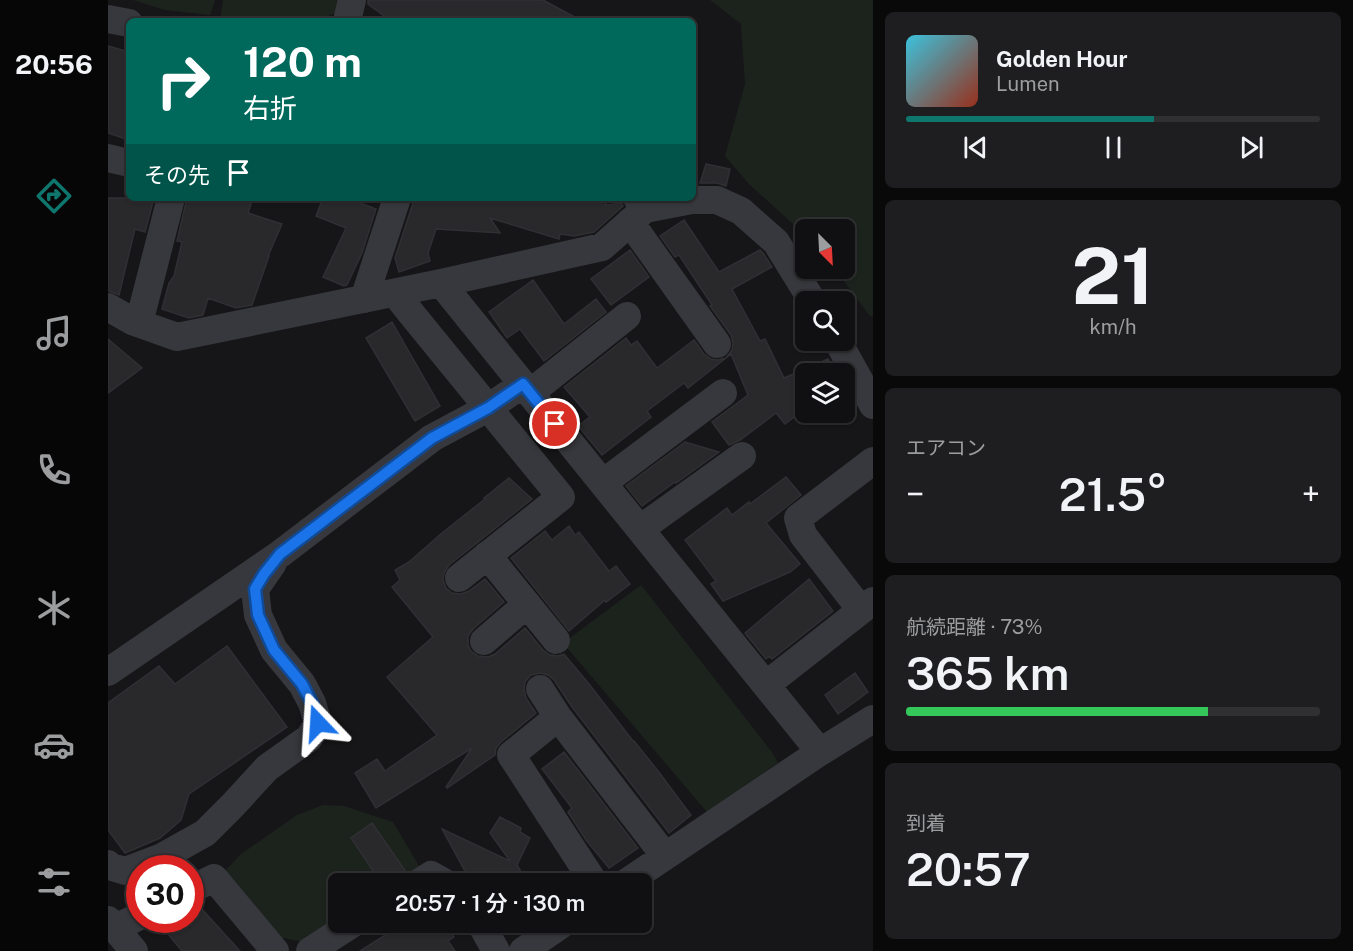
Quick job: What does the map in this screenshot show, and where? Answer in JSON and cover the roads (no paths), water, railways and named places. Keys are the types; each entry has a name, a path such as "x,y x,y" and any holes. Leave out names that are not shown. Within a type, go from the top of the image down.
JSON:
{"street":[{"path":"348,18 352,0"},
{"path":"108,19 126,22"},
{"path":"108,158 126,162"},
{"path":"696,200 717,200 741,211 776,242 806,291"},
{"path":"139,323 170,201"},
{"path":"364,299 396,201"},
{"path":"108,307 132,321 177,337 441,283 602,247 637,210 686,201"},
{"path":"637,210 717,344"},
{"path":"441,283 820,752"},
{"path":"396,292 561,497 459,578"},
{"path":"108,672 280,554 432,438 527,388 627,316"},
{"path":"843,351 873,405"},
{"path":"603,483 699,426 723,393"},
{"path":"640,529 742,456"},
{"path":"766,685 867,605 803,535 798,518 873,461"},
{"path":"108,864 125,871 162,857 205,832 267,768 309,738 318,723 312,703 302,684 274,650 258,615 255,589 280,554"},
{"path":"487,555 556,640"},
{"path":"484,641 527,604"},
{"path":"540,689 558,717 665,856"},
{"path":"558,717 511,755 588,873"},
{"path":"640,873 873,719"},
{"path":"204,883 214,878 275,951"},
{"path":"121,922 134,951"},
{"path":"310,951 338,933"},
{"path":"486,933 496,951"},
{"path":"522,951 549,933"}]}
